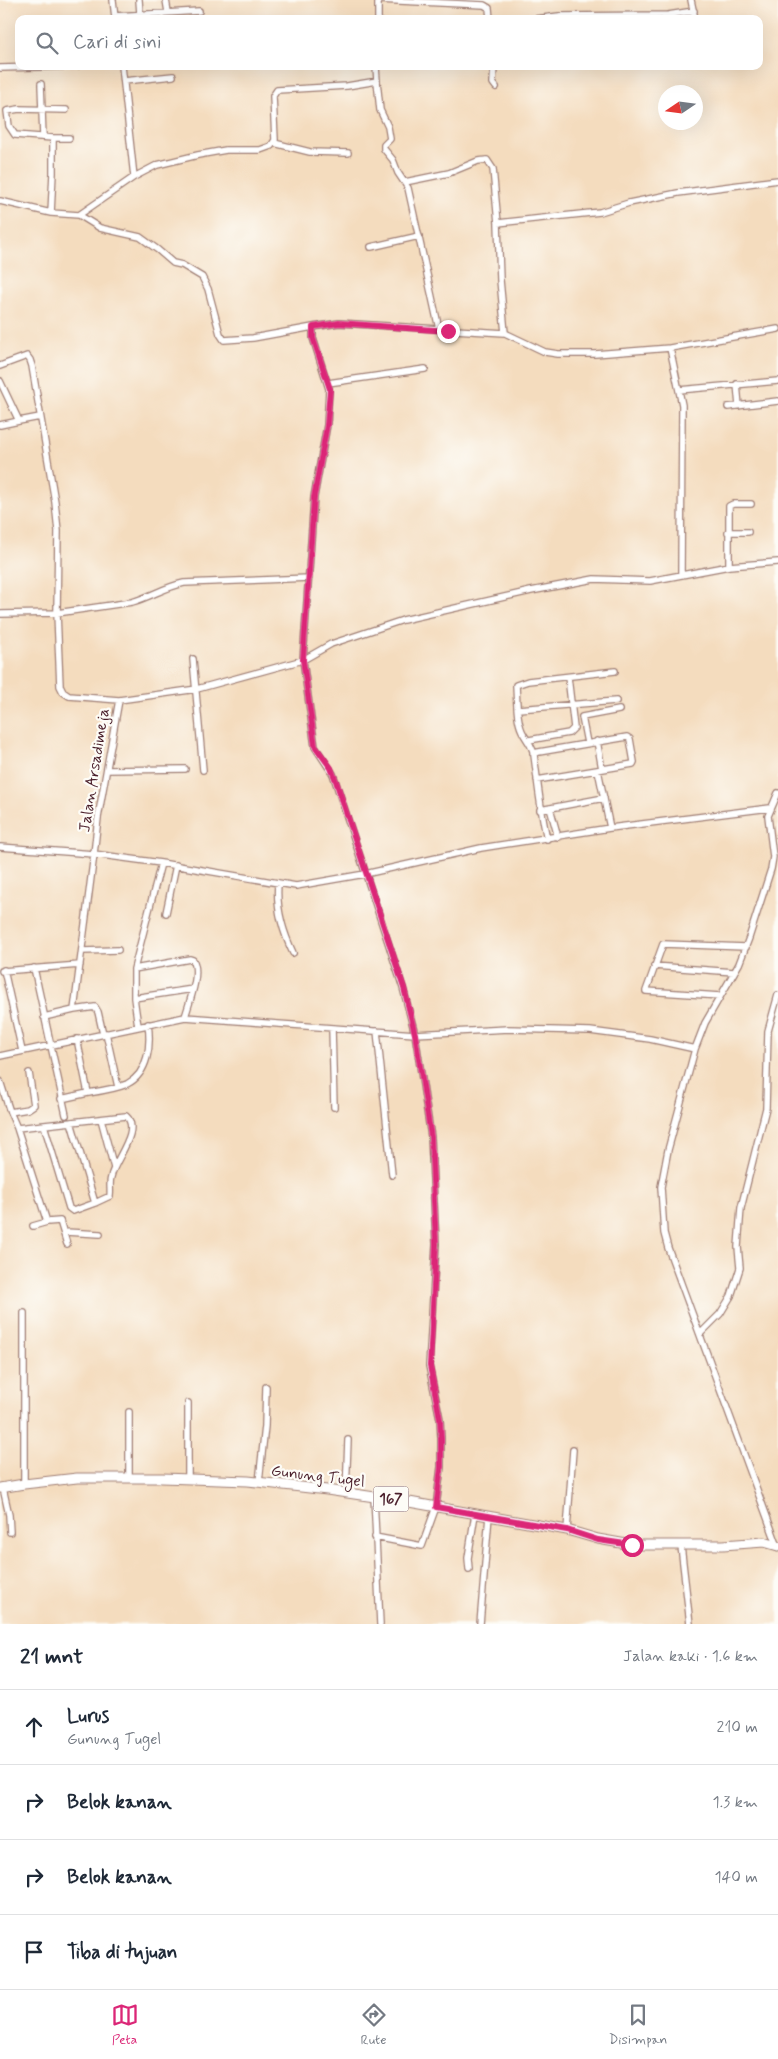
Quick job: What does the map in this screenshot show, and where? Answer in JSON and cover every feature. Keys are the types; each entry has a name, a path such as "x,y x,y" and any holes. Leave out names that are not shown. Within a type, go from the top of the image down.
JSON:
{"main road":[{"name":"Gunung Tugel","path":"2,1488 77,1478 259,1482 436,1507 567,1530 598,1540 632,1545 681,1546 764,1542 778,1546"}],"street":[{"path":"113,0 115,15"},
{"path":"139,0 140,14"},
{"path":"166,0 168,12"},
{"path":"378,15 378,0 484,2 489,8 490,15"},
{"path":"691,0 695,15"},
{"path":"134,15 200,11"},
{"path":"668,15 694,11"},
{"path":"0,68 15,68"},
{"path":"123,70 134,177"},
{"path":"376,70 379,106 388,127 390,139 384,145 384,149 393,160 398,173 408,188 439,329"},
{"path":"494,70 493,78 496,87"},
{"path":"124,81 173,76"},
{"path":"274,143 273,96 278,90 347,86 377,81"},
{"path":"41,84 43,137"},
{"path":"66,110 9,109 7,112 9,126 15,135 69,138"},
{"path":"50,213 53,138"},
{"path":"79,215 134,177 157,165 173,160 226,150 260,150 274,143 290,149 310,152 348,153"},
{"path":"404,181 449,173 478,161 487,160 493,169 505,333"},
{"path":"498,223 600,212 629,203 678,193 778,180"},
{"path":"0,201 50,213 79,215 100,228 124,235 140,237 173,263 182,265 202,277 208,289 220,334 224,340 253,338 339,323 505,333 545,352 594,354 670,348 778,329"},
{"path":"371,247 419,236"},
{"path":"313,327 313,338 328,383 327,425 314,497 303,660 315,746 333,774 404,988 415,1034 431,1137 436,1235 430,1366 440,1419 441,1438 441,1467 436,1507 422,1546 375,1537"},
{"path":"670,348 682,405 681,575"},
{"path":"0,366 24,356 30,359 55,502 58,531 57,613"},
{"path":"328,383 425,369"},
{"path":"679,390 778,380"},
{"path":"0,382 19,421"},
{"path":"737,384 739,406"},
{"path":"728,407 778,401"},
{"path":"0,425 40,417"},
{"path":"728,566 729,506 733,504 751,504"},
{"path":"728,532 748,532"},
{"path":"119,700 197,689 303,660 330,644 352,636 403,620 462,605 594,579 650,580 728,566 778,562"},
{"path":"0,614 57,613 132,602 171,586 184,583 309,578"},
{"name":"Jalan Arsadimeja","path":"0,846 94,854 119,700 68,696 63,692 60,686 57,613"},
{"path":"193,658 203,770"},
{"path":"547,839 540,810 533,753 529,740 522,731 516,684 615,671"},
{"path":"529,740 571,732 574,728 568,677"},
{"path":"518,708 616,701"},
{"path":"587,743 582,717 619,710"},
{"path":"533,753 597,741 629,738 634,762 633,764 536,780"},
{"path":"597,741 604,798 610,828"},
{"path":"107,770 185,769"},
{"path":"778,793 768,816 773,857 771,869 746,947 705,1023 695,1049 668,1150 661,1187 664,1233 668,1248 729,1418 778,1546"},
{"path":"540,810 604,798"},
{"path":"550,808 558,837"},
{"path":"74,1010 94,854 160,863 278,884 302,885 365,874 481,848 610,828 770,808"},
{"path":"138,1026 134,998 134,970 160,863"},
{"path":"166,913 176,866"},
{"path":"278,884 280,916 292,953"},
{"path":"720,996 646,991 663,944 746,947"},
{"path":"82,951 118,950"},
{"path":"134,970 193,960 195,965 193,990 185,1018"},
{"path":"22,1051 2,971 80,965"},
{"path":"654,966 734,972"},
{"path":"34,968 66,1114"},
{"path":"134,998 193,990"},
{"path":"700,1334 720,1314 731,1296 740,1268 738,1247 741,1208 766,1108 768,1030 778,995"},
{"path":"44,1017 95,1007 98,1012 118,1087"},
{"path":"0,1056 138,1026 185,1018 415,1034 508,1029 590,1031 650,1039 695,1049"},
{"path":"61,1098 118,1087 133,1080 138,1075 150,1045 148,1024"},
{"path":"332,1028 334,1107"},
{"path":"377,1031 392,1175"},
{"path":"77,1039 88,1093"},
{"path":"10,1112 28,1109 34,1105 29,1073"},
{"path":"0,1081 47,1222"},
{"path":"17,1128 44,1125 71,1122 100,1119 126,1116 132,1124 131,1133 110,1176 110,1196 73,1211 69,1208 44,1125"},
{"path":"100,1119 114,1168"},
{"path":"71,1122 95,1203"},
{"path":"33,1226 60,1221 65,1232 67,1244"},
{"path":"65,1232 100,1234"},
{"path":"24,1313 24,1484"},
{"path":"259,1482 265,1426 264,1404 266,1388"},
{"path":"188,1403 188,1479"},
{"path":"129,1412 129,1478"},
{"path":"346,1493 348,1440"},
{"path":"567,1530 573,1450"},
{"path":"2,1488 9,1515 10,1532"},
{"path":"374,1497 380,1624"},
{"path":"468,1568 475,1514"},
{"path":"480,1624 489,1516"},
{"path":"681,1546 690,1624"}],"route":[{"path":"448,331 372,325 354,326 339,323 313,327 313,338 330,389 327,425 314,497 303,660 313,738 317,750 331,768 336,781 404,988 415,1034 431,1137 436,1244 430,1366 440,1419 441,1438 441,1467 436,1507 567,1530 598,1540 632,1545"}]}
